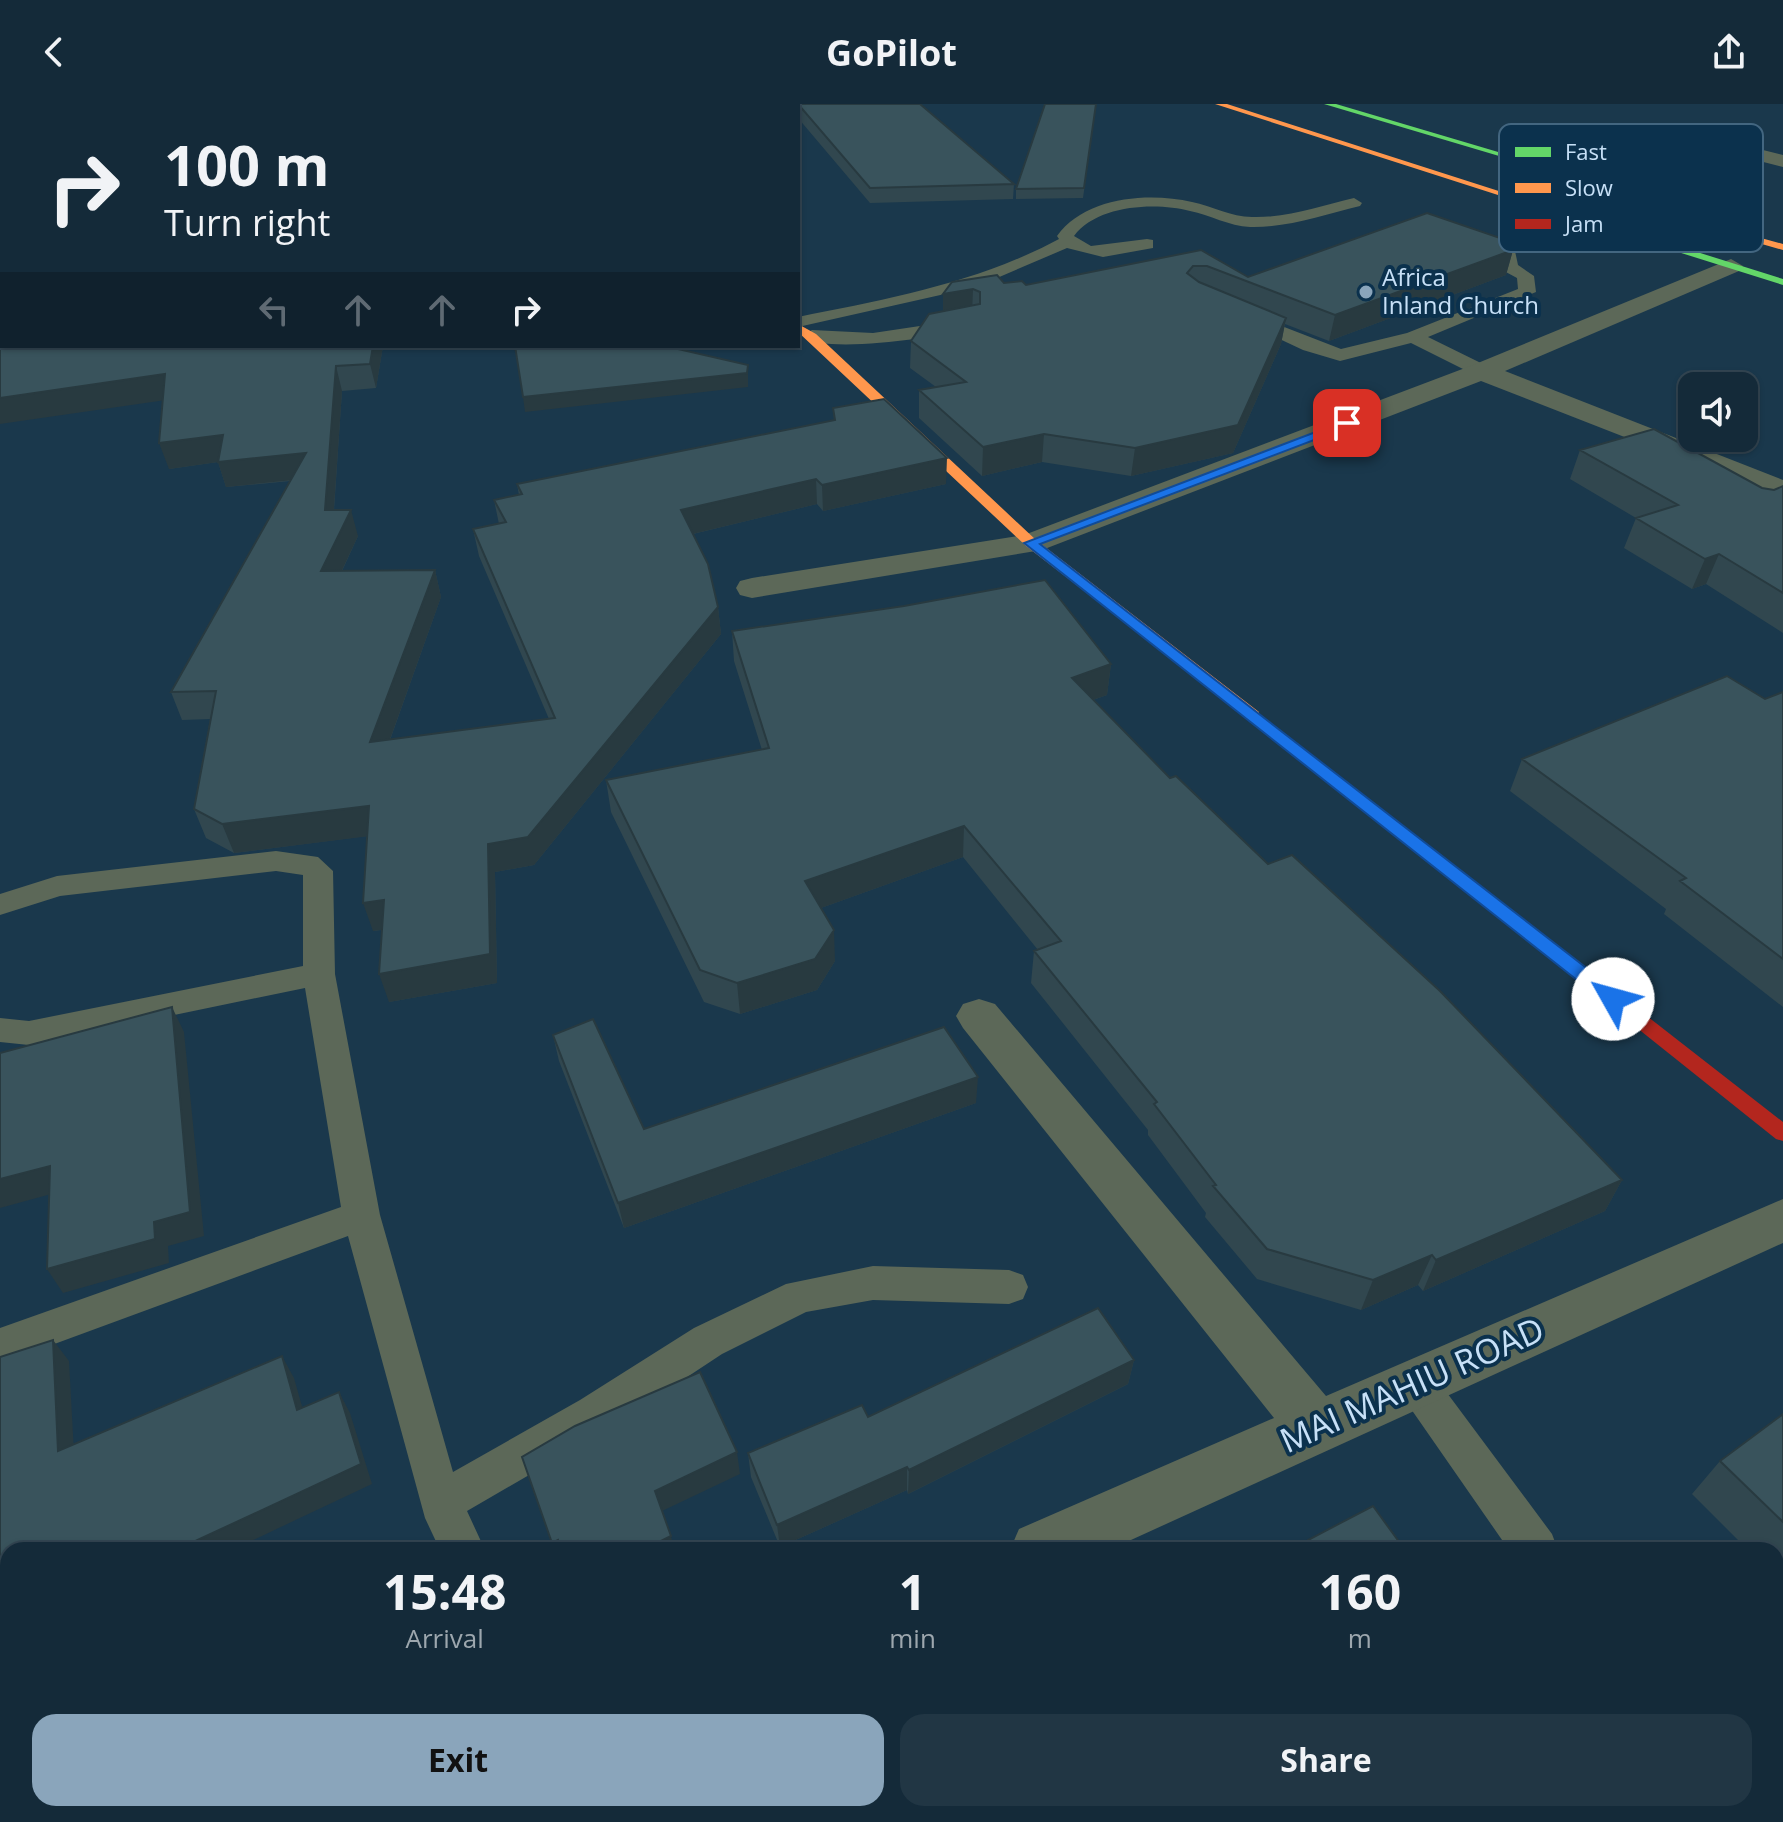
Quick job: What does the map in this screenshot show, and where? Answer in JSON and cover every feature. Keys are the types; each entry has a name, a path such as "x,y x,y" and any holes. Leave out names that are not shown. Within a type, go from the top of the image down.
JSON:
{"main road":[{"path":"1219,104 1499,193"},
{"path":"1245,104 1499,181"},
{"path":"1328,104 1499,152"},
{"path":"1309,109 1499,164"},
{"path":"1763,227 1783,233"},
{"path":"1763,241 1783,247"},
{"path":"1687,252 1783,282"},
{"path":"1731,252 1783,268"},
{"path":"803,328 1031,543 1310,758 1783,1133"}],"street":[{"path":"1763,156 1783,161"},
{"path":"752,588 1031,543 1482,371 1731,266"},
{"path":"1482,371 1546,399 1783,490"},
{"path":"979,1016 1317,1428"},
{"name":"MAI MAHIU ROAD","path":"1059,1542 1783,1220"}],"lane":[{"path":"1067,241 1067,231 1081,220 1103,210 1130,205 1178,204 1252,222 1354,203"},
{"path":"1223,310 1340,355 1413,337 1527,292 1525,276 1510,267 1509,255 1494,252 1497,251 1460,234"},
{"path":"803,328 981,282 1067,241 1093,252 1147,244"},
{"path":"803,328 873,339 971,324"},
{"path":"1413,337 1482,371"},
{"path":"0,905 57,886 290,860 318,871 319,974 361,1215 440,1503 459,1542"},
{"path":"0,1030 29,1033 319,974"},
{"path":"0,1346 361,1215"},
{"path":"440,1503 595,1414 708,1341 800,1296 873,1283 1009,1287"},
{"path":"1416,1383 1530,1542"}],"building":[{"path":"800,104 920,104 1014,184 870,188"},
{"path":"1045,104 1096,104 1084,188 1016,189"},
{"path":"1427,213 1499,238 1499,252 1508,252 1335,315 1207,266 1193,266 1187,273 1199,282 1286,318 1238,425 1135,448 1044,434 983,447 919,390 966,382 911,341 929,314 980,304 980,292 973,289 943,294 952,282 997,275 1004,283 1022,281 1026,285 1201,250 1248,277"},
{"path":"0,348 373,348 370,364 336,366 325,510 351,510 321,571 435,570 370,742 555,718 473,529 506,522 494,500 522,494 517,484 835,420 833,408 884,399 947,458 822,485 816,479 681,510 708,564 718,607 528,837 488,844 490,954 379,974 384,900 363,903 369,806 222,824 194,809 216,691 171,692 306,453 218,462 223,435 159,443 165,374 0,398"},
{"path":"515,348 674,348 748,365 747,373 523,397"},
{"path":"1654,429 1678,442 1678,452 1696,452 1762,488 1774,490 1783,486 1783,593 1719,554 1705,559 1636,518 1678,505 1580,450"},
{"path":"1045,580 1111,664 1072,678 1170,778 1176,776 1268,864 1292,855 1440,991 1622,1180 1436,1260 1432,1255 1373,1280 1267,1249 1213,1186 1216,1185 1154,1104 1157,1102 1034,951 1061,941 964,826 805,881 834,930 815,959 737,983 700,970 606,780 769,748 732,631 904,606"},
{"path":"1727,676 1765,699 1783,692 1783,959 1680,881 1686,878 1522,759"},
{"path":"172,1007 190,1212 154,1222 155,1239 47,1269 50,1166 0,1179 0,1053"},
{"path":"593,1019 644,1129 944,1027 978,1077 618,1203 553,1035"},
{"path":"1098,1308 1134,1360 909,1470 907,1467 777,1525 748,1453 862,1405 868,1417"},
{"path":"53,1340 58,1451 282,1356 297,1410 339,1392 361,1464 193,1542 0,1542 0,1357"},
{"path":"700,1372 737,1452 655,1491 671,1536 659,1542 552,1542 522,1457 575,1426"},
{"path":"1783,1414 1783,1522 1720,1461"},
{"path":"1373,1506 1399,1542 1310,1542 1308,1540"}],"traffic: fast":[{"path":"1328,104 1499,154"},
{"path":"1688,252 1783,282"}],"traffic: slow":[{"path":"1219,104 1499,193"},
{"path":"1763,241 1783,247"},
{"path":"800,328 812,336 1031,543 1254,715"}],"traffic: jam":[{"path":"1254,715 1783,1133"}],"place":[{"name":"Africa Inland Church","path":"1366,292"}],"route":[{"path":"1347,423 1031,543 1297,748 1613,999"}]}
